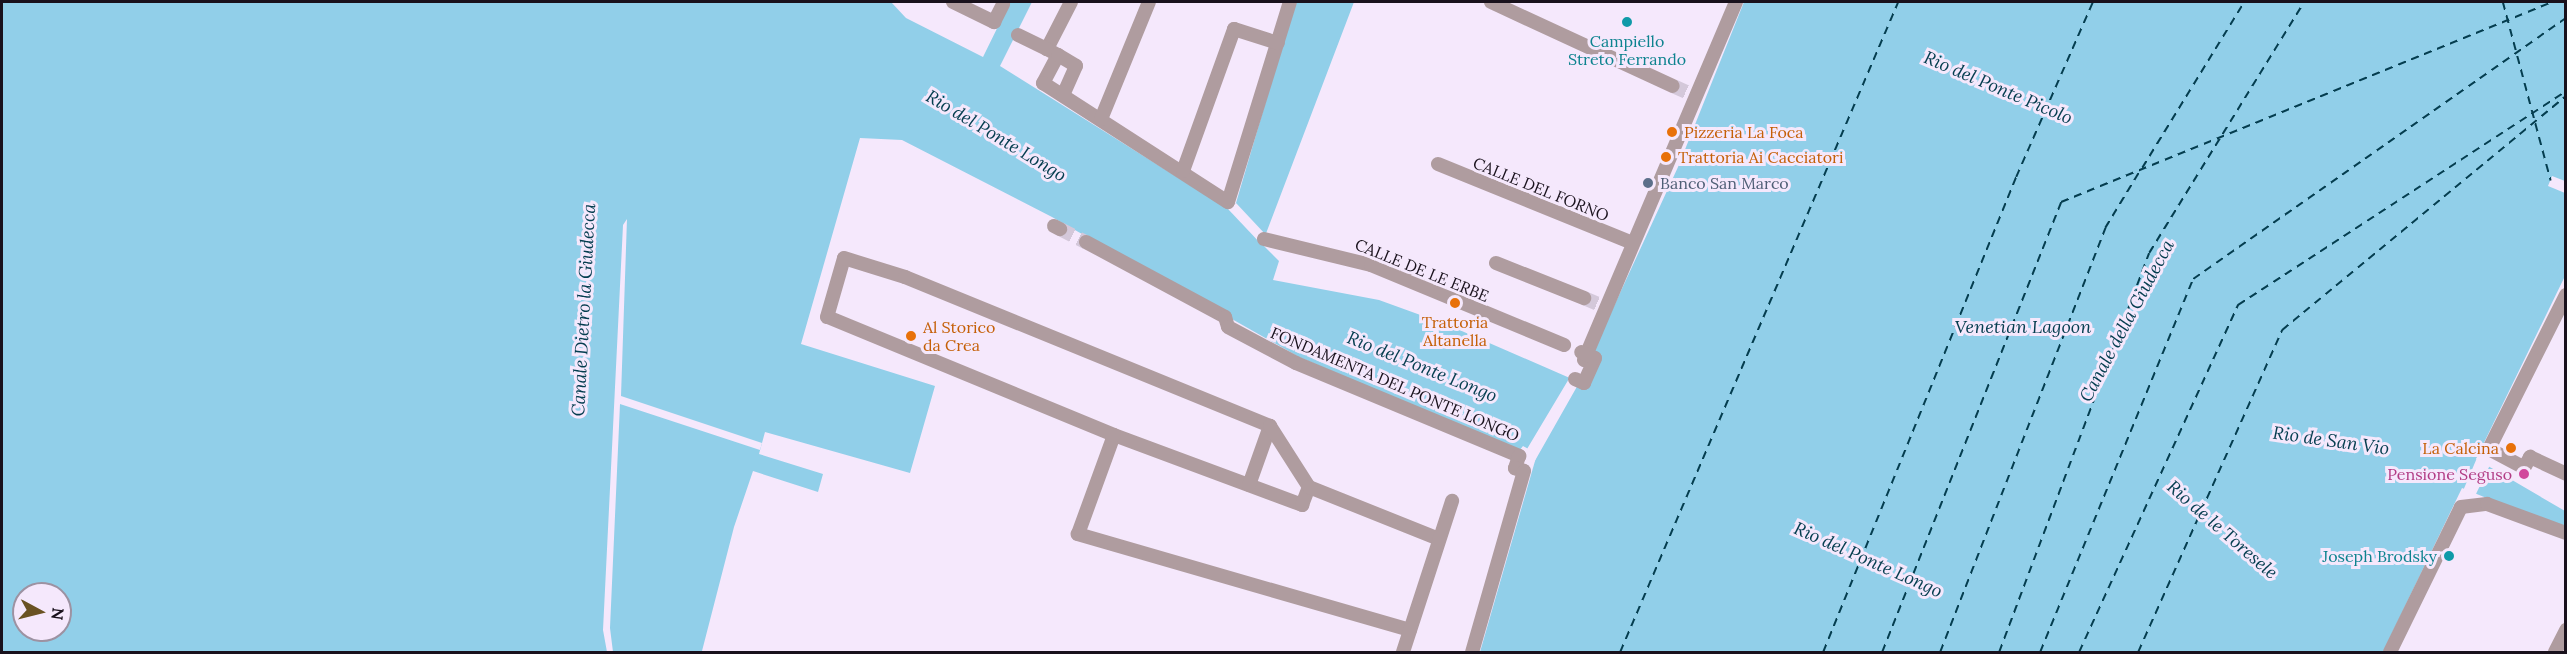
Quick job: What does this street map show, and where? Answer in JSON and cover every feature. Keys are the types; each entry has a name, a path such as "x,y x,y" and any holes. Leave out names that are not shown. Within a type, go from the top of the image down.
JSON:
{"street":[{"path":"953,2 994,22 1004,4"},
{"path":"1071,2 1043,83 1228,201 1290,2"},
{"path":"1101,119 1149,2"},
{"path":"1491,2 1673,86"},
{"path":"1575,379 1584,383 1595,358 1584,355 1633,243 1693,95 1736,2"},
{"path":"1183,171 1233,29 1278,44"},
{"path":"1018,35 1076,66 1064,95"},
{"name":"CALLE DEL FORNO","path":"1438,164 1633,243"},
{"name":"CALLE DE LE ERBE","path":"1264,239 1363,262 1564,345"},
{"name":"FONDAMENTA DEL PONTE LONGO","path":"1086,242 1225,317 1228,327 1296,363 1525,454 1515,468 1524,471 1473,652"},
{"path":"1309,488 1302,505 1114,435 827,317 844,258 905,277 1270,426 1309,488 1439,539"},
{"path":"1496,263 1584,298"},
{"path":"2565,295 2490,449 2524,468 2530,457 2565,474"},
{"path":"1249,485 1270,426"},
{"path":"1114,435 1078,534 1410,630"},
{"path":"1403,652 1452,501"},
{"path":"2390,652 2461,507 2487,504 2565,533"},
{"path":"2555,652 2565,630"}],"water":[{"path":"2,2 891,2 906,18 983,57 1010,2 1032,2 1000,66 1228,209 1236,203 1295,2 1354,2 1262,244 1279,261 1273,280 1379,300 1448,325 1579,382 1678,167 1744,2 2565,2 2565,276 2476,459 2565,511 2565,530 2462,488 2383,652 1480,652 1537,454 1523,446 1519,451 1299,357 1052,217 902,140 860,138 801,344 935,386 910,473 765,432 759,454 823,474 818,492 753,471 734,527 702,651 705,652 2,652"}],"pier":[{"path":"2552,176 2565,181 2565,193 2548,186"},
{"path":"1236,203 1266,235 1262,245 1228,209"},
{"path":"627,219 621,396 762,443 760,450 620,404 610,628 613,652 607,652 603,630 623,225"},
{"path":"1586,361 1579,383 1528,473 1534,456 1527,449 1570,377 1578,378"},
{"path":"2482,446 2479,458 2490,465 2475,496 2464,491 2457,505"}],"ferry route":[{"path":"1620,652 1898,2"},
{"path":"1823,652 2016,177 2093,2"},
{"path":"2142,168 2244,2"},
{"path":"1999,652 2149,253 2304,2"},
{"path":"2503,2 2551,181"},
{"path":"1882,652 2061,202 2552,2"},
{"path":"2040,652 2193,279 2566,18"},
{"path":"2079,652 2238,305 2566,91"},
{"path":"2138,652 2282,330 2566,96"},
{"path":"1940,652 2105,228 2139,172"}],"tunnel":[{"path":"1673,86 1691,94"},
{"path":"1060,229 1086,242"},
{"path":"1584,298 1603,306"}],"place":[{"name":"Campiello Streto Ferrando","path":"1627,22"},
{"name":"Pizzeria La Foca","path":"1672,132"},
{"name":"Trattoria Ai Cacciatori","path":"1666,157"},
{"name":"Banco San Marco","path":"1648,183"},
{"name":"Trattoria Altanella","path":"1455,303"},
{"name":"Al Storico da Crea","path":"911,336"},
{"name":"La Calcina","path":"2511,448"},
{"name":"Pensione Seguso","path":"2524,474"},
{"name":"Joseph Brodsky","path":"2449,556"}],"water label":[{"name":"Rio del Ponte Picolo","path":"1998,88"},
{"name":"Rio del Ponte Longo","path":"996,136"},
{"name":"Canale Dietro la Giudecca","path":"584,310"},
{"name":"Canale della Giudecca","path":"2127,321"},
{"name":"Venetian Lagoon","path":"2023,327"},
{"name":"Rio del Ponte Longo","path":"1422,367"},
{"name":"Rio de San Vio","path":"2331,441"},
{"name":"Rio de le Toresele","path":"2222,530"},
{"name":"Rio del Ponte Longo","path":"1868,560"}]}
